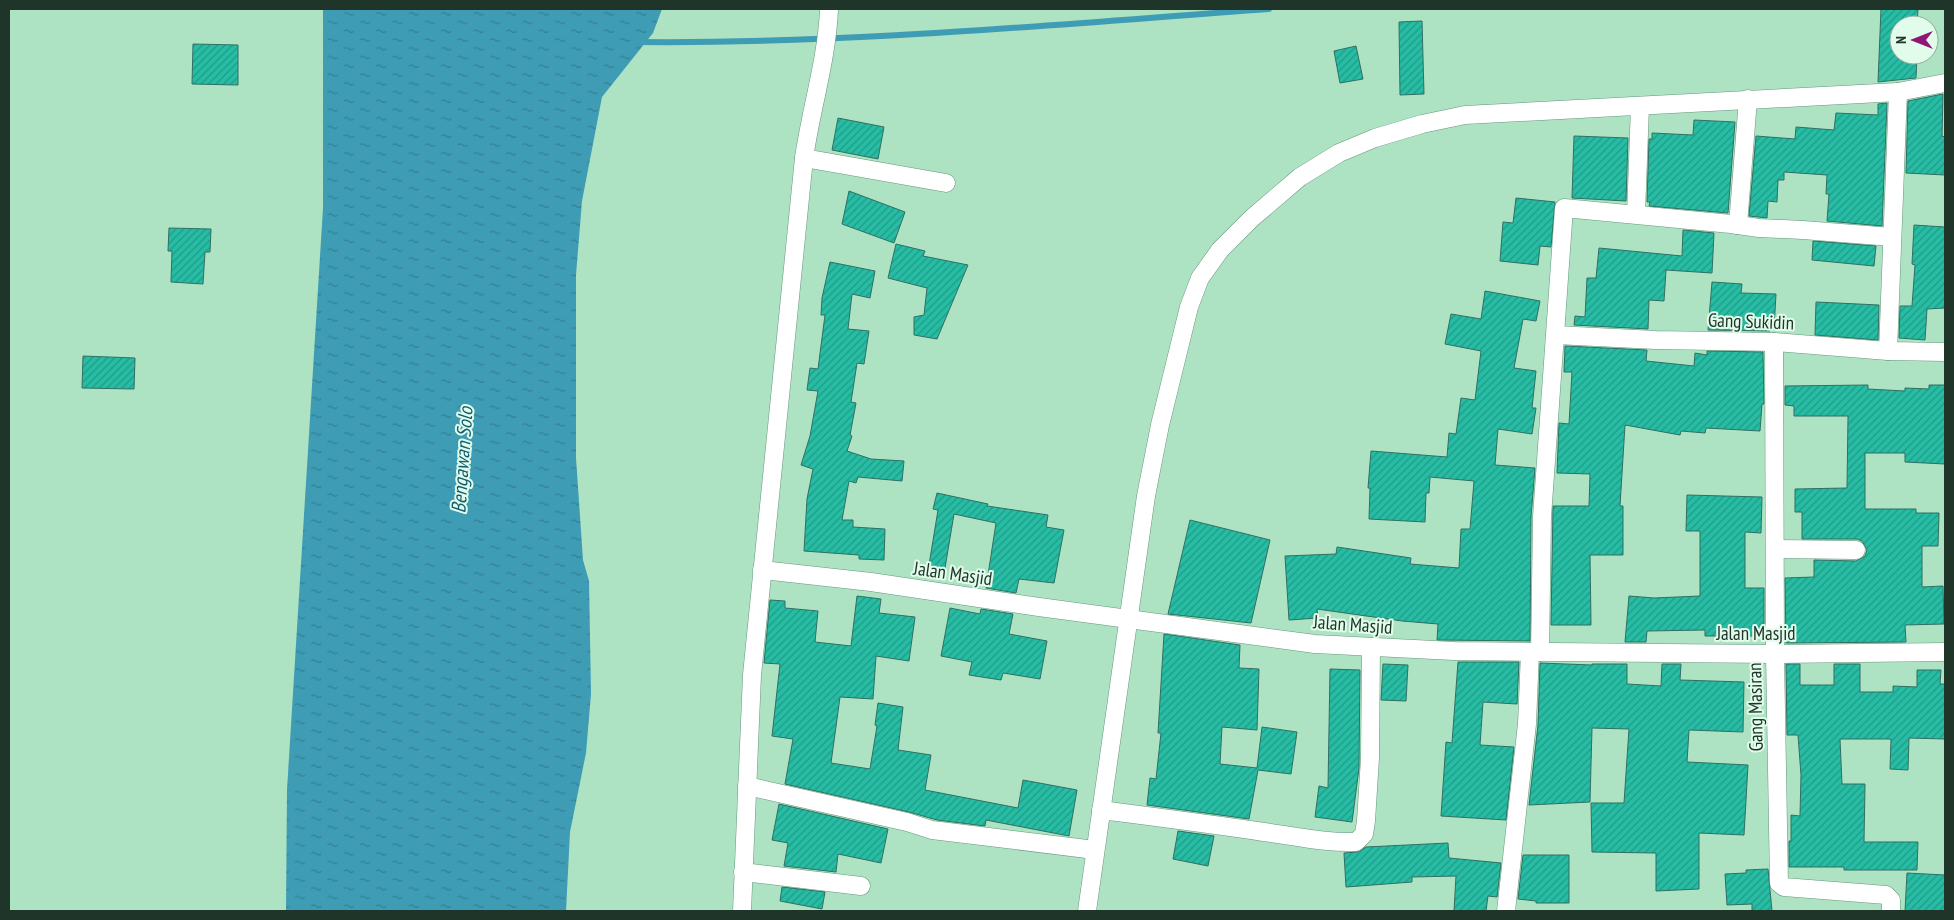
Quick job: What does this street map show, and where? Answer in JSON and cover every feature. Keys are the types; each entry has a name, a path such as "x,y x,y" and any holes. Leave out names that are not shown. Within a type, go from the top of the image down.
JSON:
{"street":[{"path":"742,911 752,675 762,570 804,158 828,17"},
{"path":"1088,911 1095,850 1146,496 1160,425 1189,307 1200,278 1220,250 1252,218 1300,177 1339,153 1375,138 1422,124 1465,115 1640,106 1748,98 1898,92 1945,83"},
{"path":"1888,351 1898,92"},
{"path":"1738,225 1748,98"},
{"path":"1636,214 1640,106"},
{"path":"804,158 946,183"},
{"path":"1506,911 1535,652 1542,517 1564,208 1758,228 1892,237"},
{"name":"Gang Sukidin","path":"1556,336 1774,342 1888,351 1945,352"},
{"name":"Gang Masiran","path":"1774,342 1775,654 1779,883 1784,888 1886,895 1891,900 1891,911"},
{"path":"1775,549 1856,550"},
{"name":"Jalan Masjid","path":"762,570 871,582 1315,644 1535,652 1775,654 1945,652"},
{"path":"1101,810 1312,840 1337,843 1356,842 1364,834 1366,821 1370,758 1372,647"},
{"path":"747,786 907,822 932,830 1095,850"},
{"path":"743,872 861,886"}],"water":[{"name":"Bengawan Solo","path":"323,9 662,9 653,33 602,97 582,201 576,275 576,458 583,560 589,581 591,694 586,753 570,832 566,911 286,911 287,790 323,208"}],"building":[{"path":"1881,9 1918,9 1918,15 1889,15 1889,65 1917,65 1916,78 1878,82"},
{"path":"1422,21 1424,94 1400,95 1399,22"},
{"path":"193,44 238,45 238,85 192,84"},
{"path":"1356,46 1363,79 1340,83 1334,51"},
{"path":"1943,94 1942,136 1945,137 1945,175 1906,173 1908,101"},
{"path":"1887,103 1882,226 1827,221 1829,194 1826,194 1827,175 1784,172 1784,180 1778,180 1777,202 1768,201 1767,218 1749,216 1756,136 1795,139 1796,127 1834,130 1836,113 1878,115 1878,104"},
{"path":"838,118 884,127 878,159 832,150"},
{"path":"1694,120 1735,122 1728,213 1649,206 1650,202 1647,202 1649,139 1652,139 1652,133 1693,135"},
{"path":"1574,136 1628,138 1626,201 1572,198"},
{"path":"849,191 905,212 894,243 842,224"},
{"path":"1516,198 1555,202 1551,247 1540,246 1538,265 1500,261 1503,222 1513,223"},
{"path":"1914,225 1945,227 1945,308 1927,309 1925,340 1899,338 1900,306 1912,306 1915,265 1912,264"},
{"path":"169,228 211,229 210,252 205,252 203,284 171,282 172,251 168,251"},
{"path":"1683,230 1714,233 1712,273 1666,270 1664,301 1649,300 1648,329 1574,325 1575,316 1585,317 1587,278 1596,278 1599,248 1682,256"},
{"path":"1813,241 1876,246 1874,266 1812,260"},
{"path":"896,244 925,251 923,256 968,265 937,339 914,335 914,317 924,315 927,288 888,278"},
{"path":"830,262 875,271 870,298 852,294 848,329 869,331 864,364 857,363 851,402 856,403 850,435 852,436 847,451 871,459 904,461 902,481 858,477 856,483 849,481 842,520 853,520 853,527 885,529 884,560 859,559 859,555 804,551 807,499 813,469 801,465 810,436 818,391 807,390 810,368 818,369 825,315 821,315 822,298"},
{"path":"1712,282 1742,284 1741,293 1776,294 1774,329 1770,329 1770,331 1708,330"},
{"path":"1485,291 1540,301 1536,321 1523,319 1514,368 1536,371 1532,408 1536,408 1532,434 1498,429 1495,465 1535,468 1531,517 1530,641 1437,640 1438,624 1317,609 1318,618 1289,620 1285,556 1336,554 1337,547 1411,558 1410,564 1459,568 1461,529 1470,529 1474,481 1430,477 1429,493 1426,493 1425,522 1369,519 1370,488 1368,488 1371,451 1447,457 1449,433 1456,434 1461,398 1475,400 1481,351 1445,344 1451,314 1481,319"},
{"path":"1816,302 1879,305 1878,340 1815,335"},
{"path":"1565,346 1647,350 1646,361 1694,366 1695,353 1707,355 1707,351 1763,352 1764,404 1762,404 1760,431 1706,428 1705,433 1681,431 1680,435 1625,425 1620,506 1623,506 1623,555 1590,555 1591,625 1551,625 1553,506 1589,506 1590,474 1557,473 1559,423 1569,424 1572,372 1564,372"},
{"path":"83,356 135,358 134,389 82,388"},
{"path":"1868,385 1868,389 1905,391 1905,388 1929,389 1929,385 1945,385 1945,464 1905,462 1905,453 1865,453 1865,509 1916,509 1916,513 1939,513 1938,546 1922,546 1922,587 1943,586 1944,624 1905,625 1906,642 1786,643 1785,578 1814,577 1814,560 1856,561 1865,556 1867,550 1862,541 1857,539 1802,539 1802,512 1795,512 1795,489 1847,488 1848,416 1794,416 1794,406 1785,405 1785,386"},
{"path":"937,493 988,504 987,506 1048,515 1046,527 1064,530 1054,583 1019,579 1016,593 986,588 996,523 954,514 944,574 928,571 938,510 933,509"},
{"path":"1687,495 1762,497 1761,533 1745,532 1745,588 1764,588 1764,636 1705,636 1705,630 1647,631 1646,642 1625,642 1629,596 1654,598 1700,596 1700,531 1686,531"},
{"path":"1190,520 1270,540 1251,623 1168,614"},
{"path":"857,596 881,599 879,613 915,617 909,661 876,656 873,699 840,697 831,763 870,769 877,726 875,725 878,703 903,707 898,750 931,755 925,790 1018,808 1023,780 1077,790 1069,836 986,820 985,826 937,820 785,784 793,739 772,736 780,664 764,663 770,600 785,601 785,608 818,611 815,642 851,646"},
{"path":"950,608 980,614 981,609 1013,614 1009,634 1047,641 1040,679 1003,673 1001,680 969,675 972,662 941,656"},
{"path":"1164,634 1240,645 1239,668 1259,669 1257,730 1222,727 1220,764 1257,768 1262,727 1297,732 1291,774 1258,770 1249,819 1147,805 1150,778 1156,779 1161,733 1158,733"},
{"path":"1458,662 1519,662 1517,704 1483,702 1480,745 1514,747 1506,820 1441,816 1446,742 1452,743"},
{"path":"1540,663 1627,664 1627,684 1661,686 1662,664 1681,664 1680,680 1744,682 1743,732 1689,730 1687,762 1748,765 1744,835 1699,833 1699,889 1656,891 1656,853 1592,852 1591,803 1624,803 1629,729 1592,728 1590,802 1529,805 1538,725"},
{"path":"1383,664 1408,665 1406,701 1381,700"},
{"path":"1786,664 1800,664 1800,685 1834,685 1834,664 1860,664 1860,692 1893,692 1893,686 1917,687 1917,670 1941,670 1940,684 1945,684 1945,739 1909,738 1908,770 1890,769 1891,739 1840,739 1842,784 1865,784 1864,842 1918,842 1917,870 1844,870 1844,867 1789,867 1791,815 1800,816 1801,775 1798,735 1787,735"},
{"path":"1330,669 1360,670 1359,768 1352,822 1315,817 1319,786 1328,788"},
{"path":"779,804 888,829 881,863 838,854 836,872 784,866 788,843 772,840"},
{"path":"1178,831 1214,836 1208,866 1173,859"},
{"path":"1448,843 1449,858 1501,863 1497,897 1488,896 1486,911 1454,911 1456,876 1412,877 1412,882 1346,887 1344,853 1357,852 1366,847"},
{"path":"1523,855 1569,855 1569,903 1536,903 1536,901 1518,899"},
{"path":"1768,869 1772,911 1752,911 1752,904 1727,905 1725,874 1746,873 1746,870"},
{"path":"1907,873 1945,875 1945,911 1905,911"},
{"path":"782,887 825,892 822,909 780,901"}],"waterway":[{"path":"638,42 796,40 954,32 1269,9"}]}
